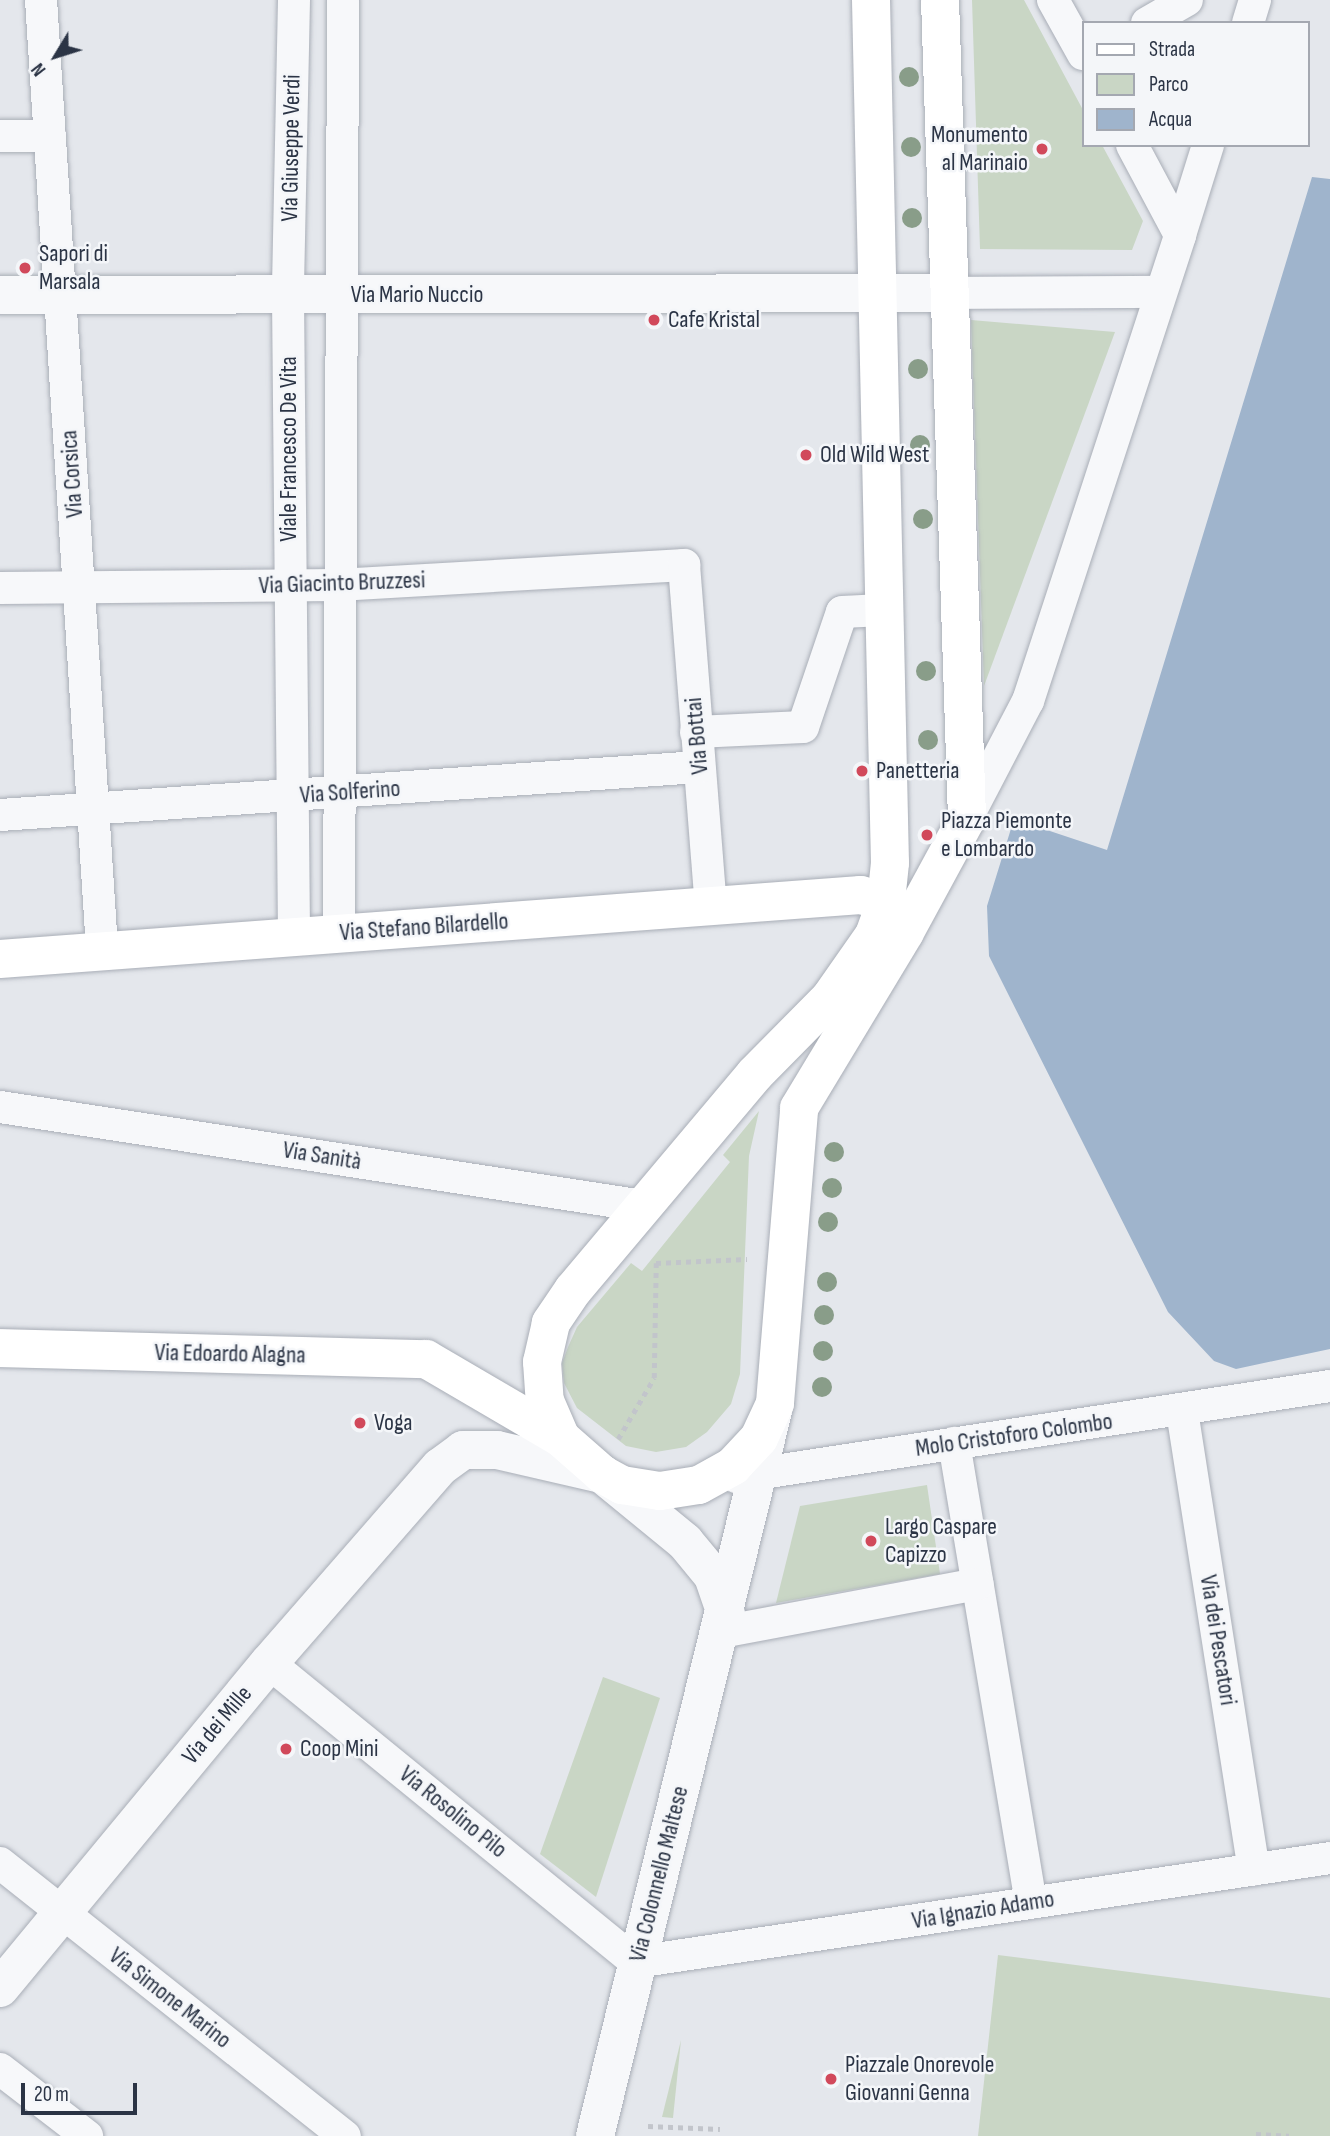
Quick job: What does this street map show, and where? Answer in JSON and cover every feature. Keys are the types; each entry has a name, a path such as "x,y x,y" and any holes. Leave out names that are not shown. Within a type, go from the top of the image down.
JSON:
{"main road":[{"path":"871,0 879,294 883,610 890,863 896,917"},
{"path":"699,1485 742,1457 759,1438 775,1403 799,1108 896,917 967,818 940,0"},
{"name":"Via Stefano Bilardello","path":"0,959 102,949 848,897 896,917"},
{"path":"561,1438 545,1401 542,1362 551,1323 573,1290 755,1074 830,998 874,935 896,917"},
{"name":"Via Edoardo Alagna","path":"0,1348 426,1359 456,1374 561,1438 609,1459 622,1485 660,1491 699,1485"}],"street":[{"name":"Via Corsica","path":"41,0 102,949"},
{"name":"Via Giuseppe Verdi","path":"288,296 294,0"},
{"name":"Via Giuseppe Verdi","path":"339,295 343,0"},
{"path":"1053,0 1082,52"},
{"path":"1150,21 1187,0"},
{"path":"1249,21 1255,0"},
{"path":"0,136 50,136"},
{"path":"1133,147 1180,234"},
{"path":"967,818 1028,701 1207,147"},
{"path":"950,293 1161,292"},
{"name":"Via Mario Nuccio","path":"0,295 950,293"},
{"name":"Viale Francesco De Vita","path":"339,295 339,933"},
{"name":"Viale Francesco De Vita","path":"288,296 295,937"},
{"name":"Via Giacinto Bruzzesi","path":"0,588 338,585 684,565"},
{"name":"Via Bottai","path":"684,565 710,906"},
{"path":"696,732 803,727 842,612 883,610"},
{"name":"Via Solferino","path":"0,815 699,767"},
{"name":"Via Sanità","path":"0,1107 643,1206"},
{"name":"Molo Cristoforo Colombo","path":"699,1485 760,1471 1182,1411 1330,1386"},
{"name":"Via Colonnello Maltese","path":"595,2136 775,1403"},
{"name":"Via dei Pescatori","path":"1182,1411 1254,1870"},
{"path":"954,1443 1031,1903"},
{"name":"Via dei Mille","path":"0,1988 269,1663 440,1467 463,1450 498,1450 609,1459"},
{"path":"609,1459 713,1576 723,1623 978,1584"},
{"name":"Via Rosolino Pilo","path":"269,1663 636,1962"},
{"name":"Via Ignazio Adamo","path":"636,1962 1330,1858"},
{"name":"Via Simone Marino","path":"0,1863 345,2136"},
{"path":"0,2069 87,2136"}],"path":[{"path":"609,1459 654,1378 656,1263 786,1257"},
{"path":"648,2126 720,2129"},
{"path":"1256,2134 1289,2136"}],"green space":[{"path":"972,0 1024,0 1082,108 1082,147 1103,147 1143,221 1132,250 980,249"},
{"path":"971,320 1115,332 984,686"},
{"path":"759,1111 749,1156 740,1374 731,1404 707,1432 686,1447 656,1452 626,1446 577,1408 564,1383 562,1363 568,1347 577,1327 631,1263 642,1271 730,1162 723,1155"},
{"path":"927,1485 940,1574 776,1603 800,1506"},
{"path":"603,1677 660,1698 596,1897 540,1854"},
{"path":"998,1955 1330,1998 1330,2136 978,2136"},
{"path":"681,2040 673,2118 662,2117"}],"water":[{"path":"1312,177 1330,179 1330,1349 1236,1369 1214,1361 1168,1312 989,956 987,906 1014,819 1107,850"}],"place":[{"name":"Monumento al Marinaio","path":"1042,149"},
{"name":"Sapori di Marsala","path":"25,268"},
{"name":"Cafe Kristal","path":"654,320"},
{"name":"Old Wild West","path":"806,455"},
{"name":"Panetteria","path":"862,771"},
{"name":"Piazza Piemonte e Lombardo","path":"927,835"},
{"name":"Voga","path":"360,1423"},
{"name":"Largo Caspare Capizzo","path":"871,1541"},
{"name":"Coop Mini","path":"286,1749"},
{"name":"Piazzale Onorevole Giovanni Genna","path":"831,2079"}]}
